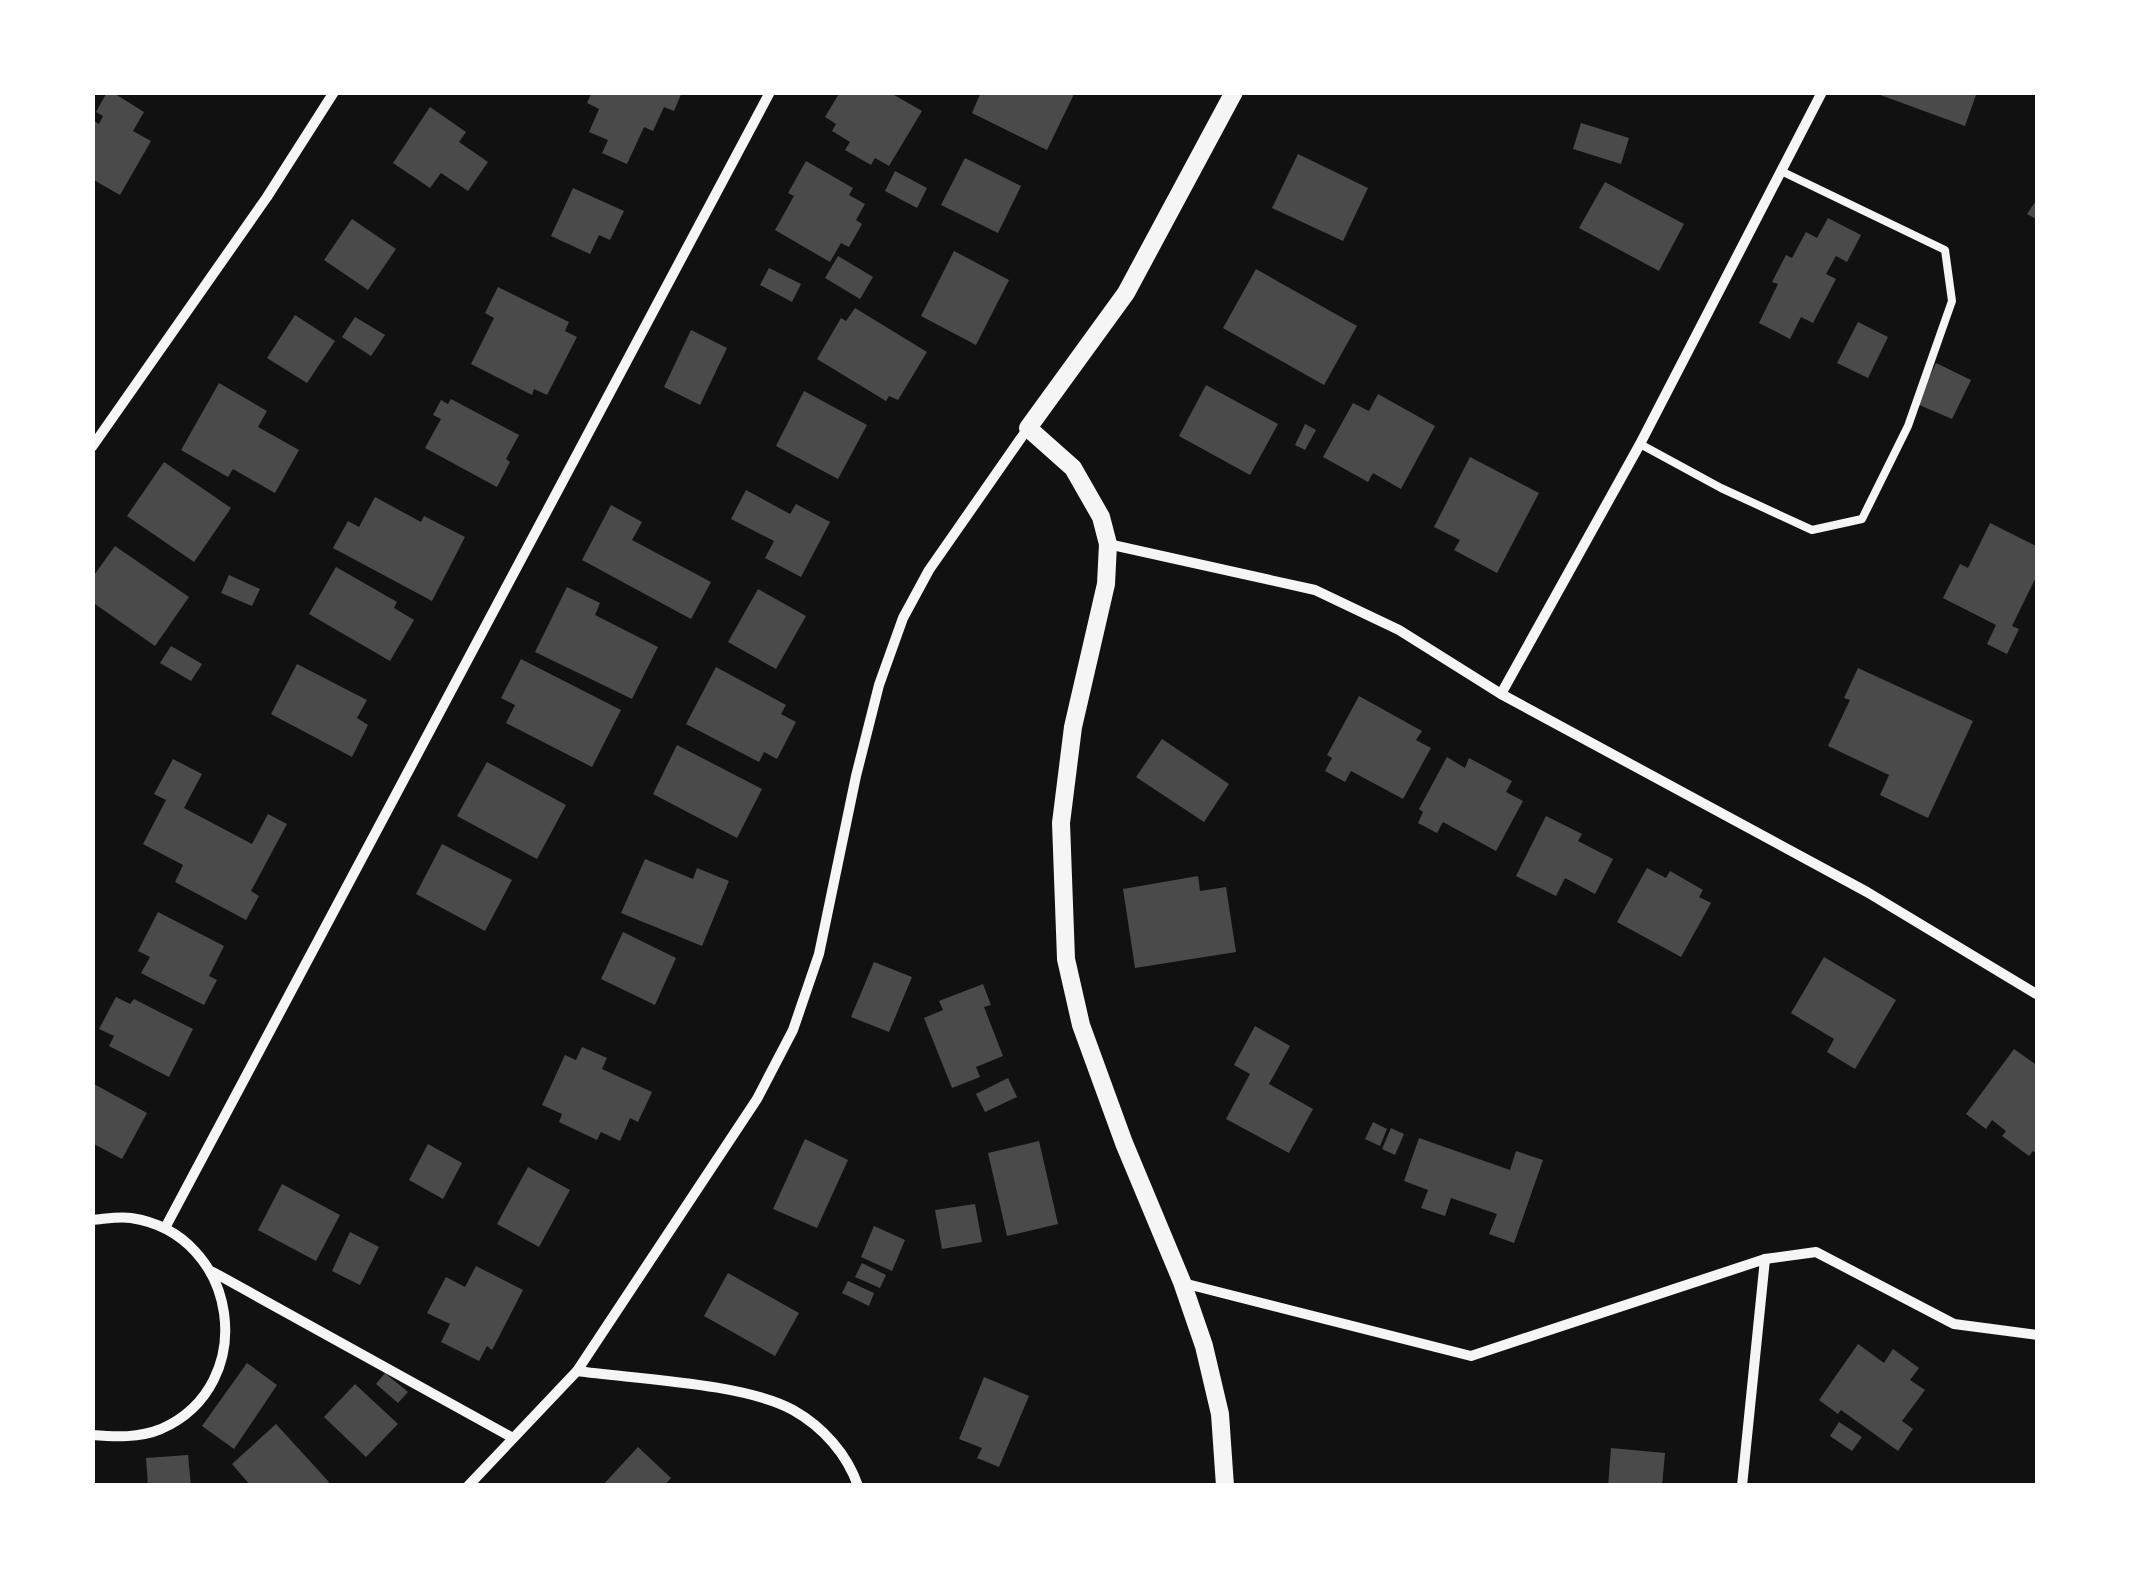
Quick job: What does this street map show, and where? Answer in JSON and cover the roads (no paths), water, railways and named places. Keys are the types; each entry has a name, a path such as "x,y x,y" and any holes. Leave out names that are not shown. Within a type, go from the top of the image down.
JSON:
{"street":[{"path":"92,448 267,196 334,92"},
{"path":"165,1228 770,92"},
{"path":"468,1486 577,1371 756,1099 793,1030 819,954 878,685 903,618 928,570 1126,292 1234,92"},
{"path":"1501,694 1640,444 1822,92"},
{"path":"1028,428 1072,468 1102,517 1108,544 1106,584 1073,727 1063,807 1066,959 1081,1025 1204,1346 1220,1414 1225,1486"},
{"path":"1108,544 1314,590 1400,630 1501,694 1867,892 2038,995"},
{"path":"92,1220 130,1218 165,1228 200,1254 213,1272 225,1307 226,1344 214,1379 192,1408 162,1428 126,1438 92,1435"},
{"path":"1182,1282 1471,1356 1766,1259 1816,1252 1954,1324 2038,1335"},
{"path":"1742,1486 1766,1259"},
{"path":"213,1272 512,1438"},
{"path":"577,1371 749,1394 793,1410 849,1460 858,1486"}],"lane":[{"path":"1640,444 1721,488 1812,530 1862,519 1908,426 1952,301 1945,250 1781,171"}]}
